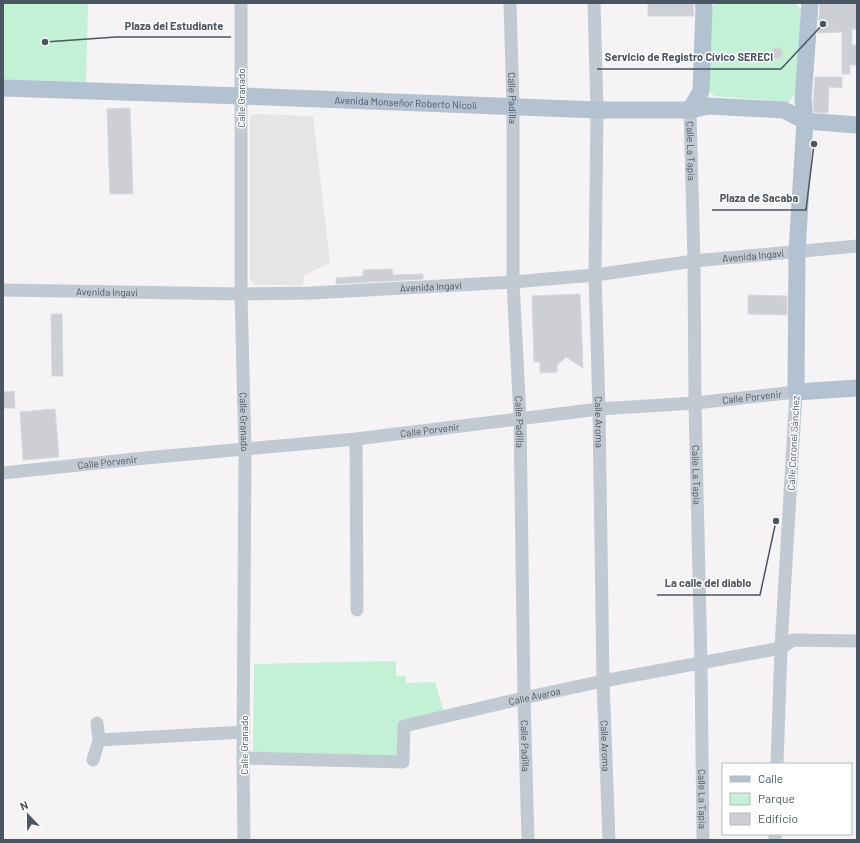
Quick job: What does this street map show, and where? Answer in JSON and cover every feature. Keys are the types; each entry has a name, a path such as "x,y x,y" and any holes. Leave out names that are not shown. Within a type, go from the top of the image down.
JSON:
{"main road":[{"path":"690,110 701,91 703,3"},
{"name":"Calle Coronel Sánchez","path":"796,392 797,252 805,121 802,100 810,3"},
{"name":"Avenida Monseñor Roberto Nicoli","path":"3,88 597,110 690,110 708,106 784,110 805,121"},
{"path":"805,121 857,125"},
{"name":"Calle Porvenir","path":"796,392 857,388"}],"street":[{"name":"Calle Granado","path":"241,3 241,294 245,449 243,758 244,840"},
{"name":"Calle Padilla","path":"510,3 513,106 513,282 520,418 524,698 528,840"},
{"name":"Calle Aroma","path":"594,3 597,110 595,275 599,409 603,681 609,840"},
{"name":"Calle La Tapia","path":"690,110 694,261 695,403 701,663 703,840"},
{"name":"Avenida Ingavi","path":"3,290 241,294 311,293 513,282 595,275 694,261 857,246"},
{"name":"Calle Porvenir","path":"3,473 356,438 599,409 695,403 796,392"},
{"name":"Calle Coronel Sánchez","path":"777,763 781,648 796,392"},
{"path":"356,438 357,610"},
{"name":"Calle Avaroa","path":"243,758 403,762 404,726 603,681 781,648 793,640 857,641"},
{"path":"93,760 99,740 96,722"},
{"path":"99,740 244,732"}],"shaded area":[{"path":"253,114 313,116 330,263 304,275 303,285 255,285 250,280 250,116"}],"green space":[{"path":"3,3 88,3 86,84 3,80"},
{"path":"716,3 795,3 801,9 796,92 789,102 714,96 708,89 711,9"},
{"path":"396,661 396,676 406,676 406,683 435,682 445,716 400,721 398,758 253,754 254,664"}],"building":[{"path":"648,3 693,3 694,16 648,16"},
{"path":"820,3 857,3 857,29 852,29 852,45 857,45 857,65 850,65 850,74 842,74 842,32 818,33"},
{"path":"775,48 779,48 781,49 781,57 775,58 772,55 772,51"},
{"path":"815,77 842,77 842,88 829,87 828,113 814,112 813,104"},
{"path":"130,108 133,194 110,194 107,109"},
{"path":"392,269 393,275 423,274 423,279 336,284 336,278 363,276 363,270"},
{"path":"580,294 583,368 566,357 557,365 557,372 540,373 540,362 534,362 532,296"},
{"path":"748,295 787,296 787,315 748,314"},
{"path":"51,314 62,314 63,376 52,376"},
{"path":"14,391 15,408 3,408 3,392"},
{"path":"55,409 59,457 23,460 20,412"}],"place":[{"name":"Servicio de Registro Cívico SERECI","path":"823,24"},
{"name":"Plaza del Estudiante","path":"45,42"},
{"name":"Plaza de Sacaba","path":"814,144"},
{"name":"La calle del diablo","path":"776,521"}]}
